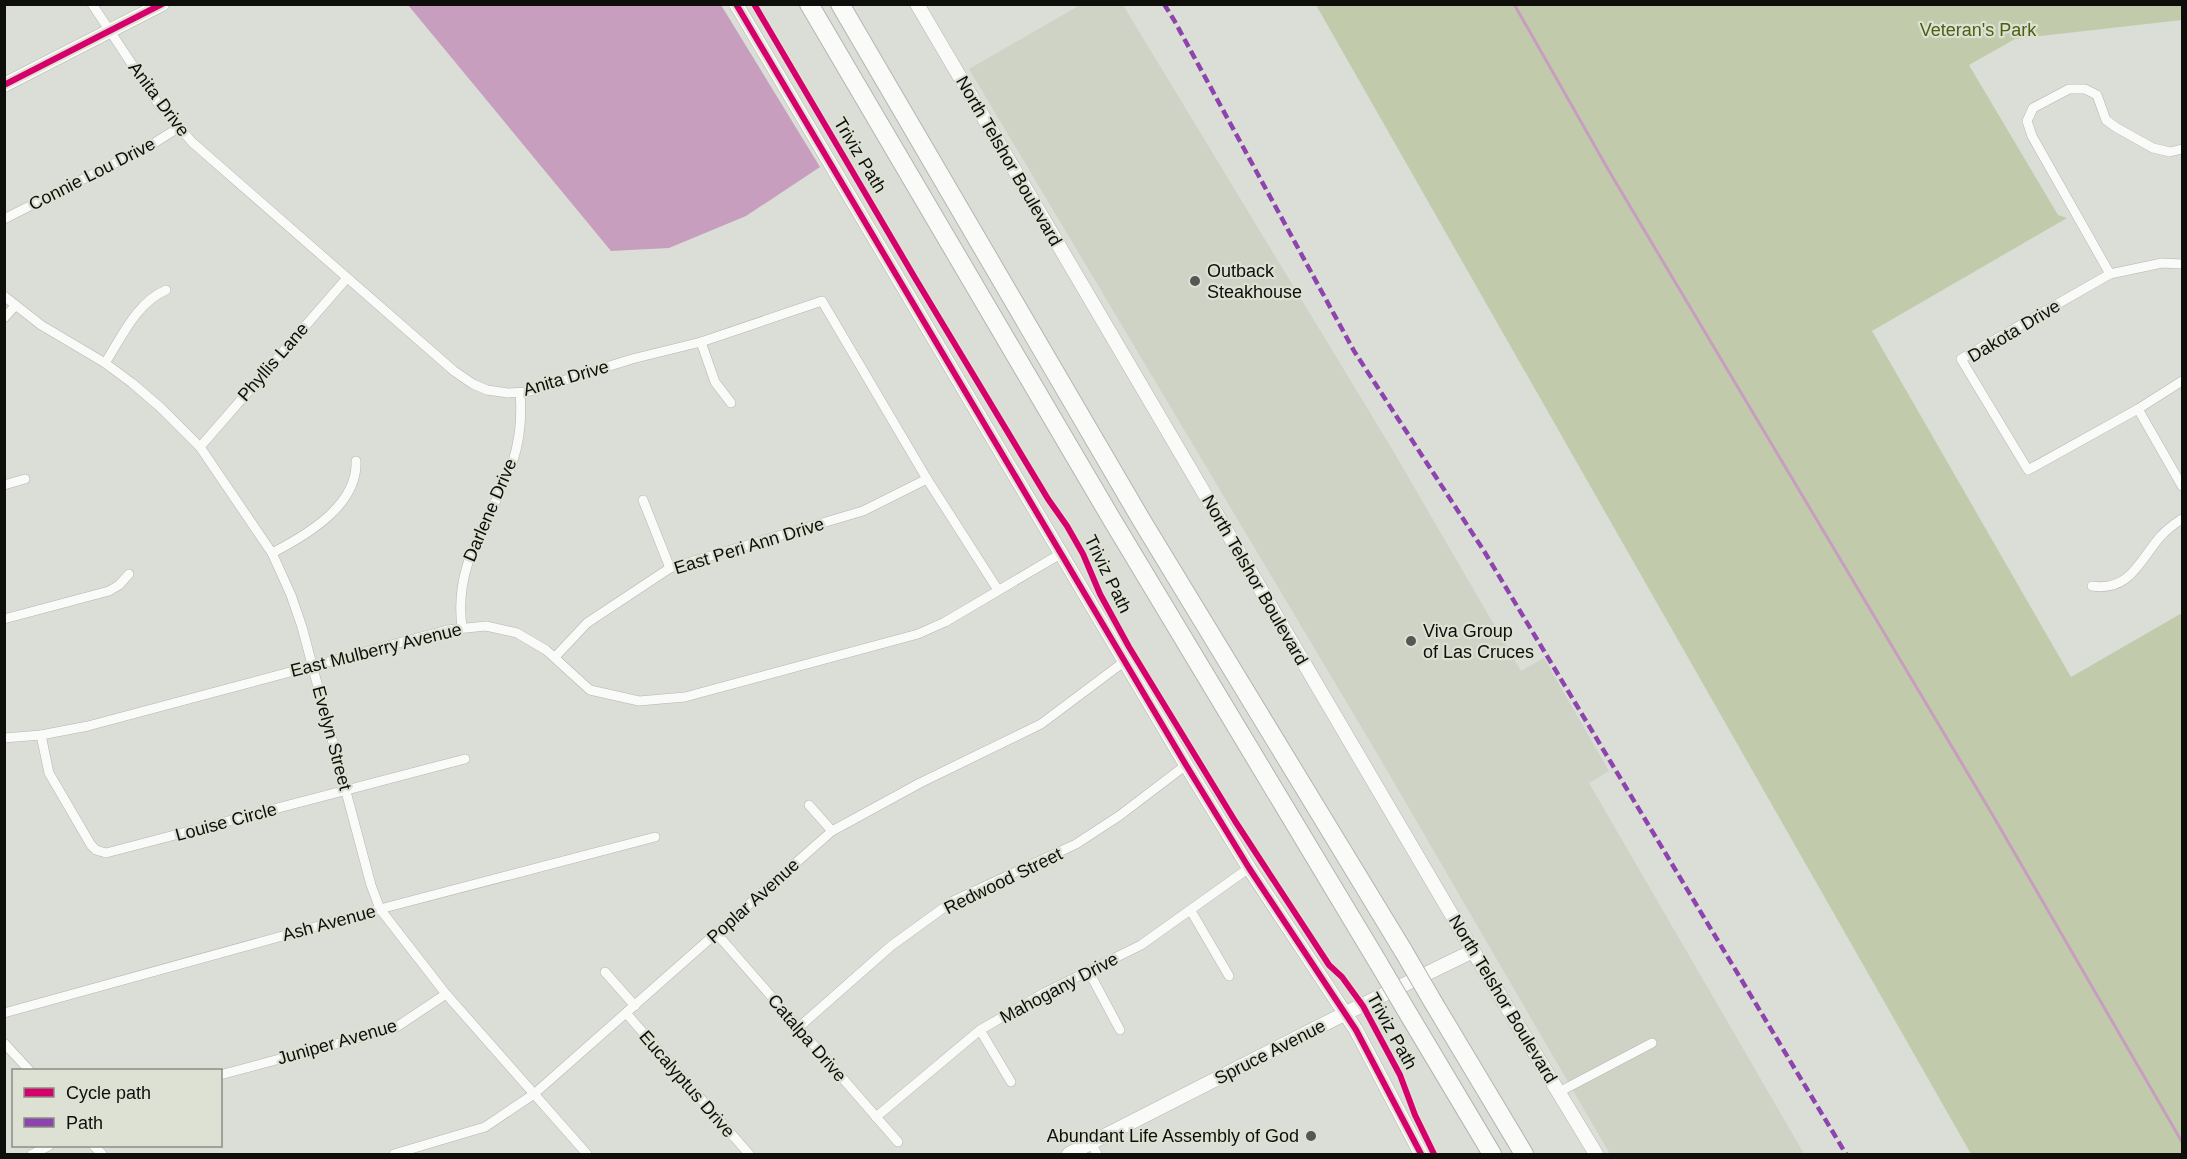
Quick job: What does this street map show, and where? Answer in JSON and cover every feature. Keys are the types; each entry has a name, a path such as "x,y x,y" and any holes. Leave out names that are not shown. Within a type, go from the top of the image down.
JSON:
{"highway":[{"path":"809,4 1111,518 1491,1155"},
{"path":"840,4 1142,521 1404,952 1524,1155"}],"main road":[{"path":"4,85 162,4"},
{"path":"736,4 1186,765 1249,868 1356,1030 1382,1076 1421,1155"},
{"name":"North Telshor Boulevard","path":"917,4 1473,951 1596,1155"},
{"name":"Spruce Avenue","path":"1069,1155 1094,1149 1344,1014 1473,951"}],"street":[{"name":"Anita Drive","path":"93,4 159,105 178,128 208,157 466,380 487,390 520,393 632,359 701,342 822,301 927,479 998,590"},
{"path":"2110,274 2032,136 2027,121 2033,108 2069,89 2085,88 2097,95 2106,120 2117,128 2153,148 2170,153 2182,149"},
{"name":"Connie Lou Drive","path":"4,219 151,145 178,128"},
{"name":"Dakota Drive","path":"2138,409 2028,470 1961,359 2110,274 2162,263 2182,264"},
{"name":"Phyllis Lane","path":"200,447 347,278"},
{"path":"105,363 140,309 166,290"},
{"name":"Evelyn Street","path":"4,296 41,325 105,363 151,399 200,447 272,553 291,596 312,665 371,885 380,909 446,994 587,1155"},
{"path":"4,318 15,306"},
{"path":"701,342 715,382 731,403"},
{"path":"2182,381 2138,409 2182,486"},
{"name":"Darlene Drive","path":"462,627 461,581 468,559 512,462 520,434 520,393"},
{"path":"272,553 310,531 336,507 352,486 356,474 356,461"},
{"path":"4,485 25,479"},
{"name":"East Peri Ann Drive","path":"555,657 587,623 670,568 863,511 927,479"},
{"path":"643,500 670,568"},
{"path":"2092,586 2112,585 2129,576 2142,563 2163,534 2182,519"},
{"name":"East Mulberry Avenue","path":"4,738 41,735 87,726 462,627 486,626 509,630 530,640 555,657 590,690 639,701 685,697 910,637 945,622 1062,553"},
{"path":"4,619 109,591 119,585 129,574"},
{"name":"Poplar Avenue","path":"394,1155 423,1151 485,1127 534,1094 832,831 920,783 1041,724 1125,661"},
{"name":"Louise Circle","path":"41,735 45,762 51,778 91,845 106,856 465,759"},
{"name":"Redwood Street","path":"798,1028 891,946 953,901 1076,844 1119,816 1186,765"},
{"path":"809,805 832,831"},
{"name":"Ash Avenue","path":"4,1012 380,909 656,837"},
{"name":"Mahogany Drive","path":"876,1117 980,1030 1044,993 1141,945 1249,868"},
{"path":"1191,911 1229,976"},
{"name":"Catalpa Drive","path":"717,934 898,1142"},
{"path":"605,972 635,1006"},
{"path":"1089,972 1120,1030"},
{"name":"Juniper Avenue","path":"222,1074 395,1029 426,1010 446,994"},
{"name":"Eucalyptus Drive","path":"626,1013 749,1155"},
{"path":"980,1030 1011,1082"},
{"path":"4,1042 27,1069"},
{"path":"1559,1092 1652,1043"},
{"path":"32,1155 47,1147"}],"shaded area":[{"path":"408,5 721,5 820,167 746,216 669,248 611,251"},
{"path":"1080,5 1123,5 1392,449 1521,671 1544,658 1609,771 1589,783 1803,1152 1799,1154 1610,1154 1378,755 969,69"}],"green space":[{"name":"Veteran's Park","path":"1316,5 2182,5 2182,20 2015,39 1969,65 2058,215 2067,218 1872,331 2071,677 2182,613 2182,1154 1971,1154"}],"waterway":[{"path":"1514,4 1609,171 1992,814 2182,1142"}],"marked path":[{"path":"1164,4 1354,351 1484,551 1846,1154"}],"cycle path":[{"path":"4,85 162,4"},
{"path":"736,4 1186,765 1249,868 1356,1030 1421,1154"},
{"name":"Triviz Path","path":"754,4 915,278 1048,499 1067,526 1129,647 1235,821 1329,965 1342,977 1363,1006 1400,1075 1415,1115 1434,1154"}],"place":[{"name":"Outback Steakhouse","path":"1195,281"},
{"name":"Viva Group of Las Cruces","path":"1411,641"},
{"name":"Abundant Life Assembly of God","path":"1311,1136"}]}
